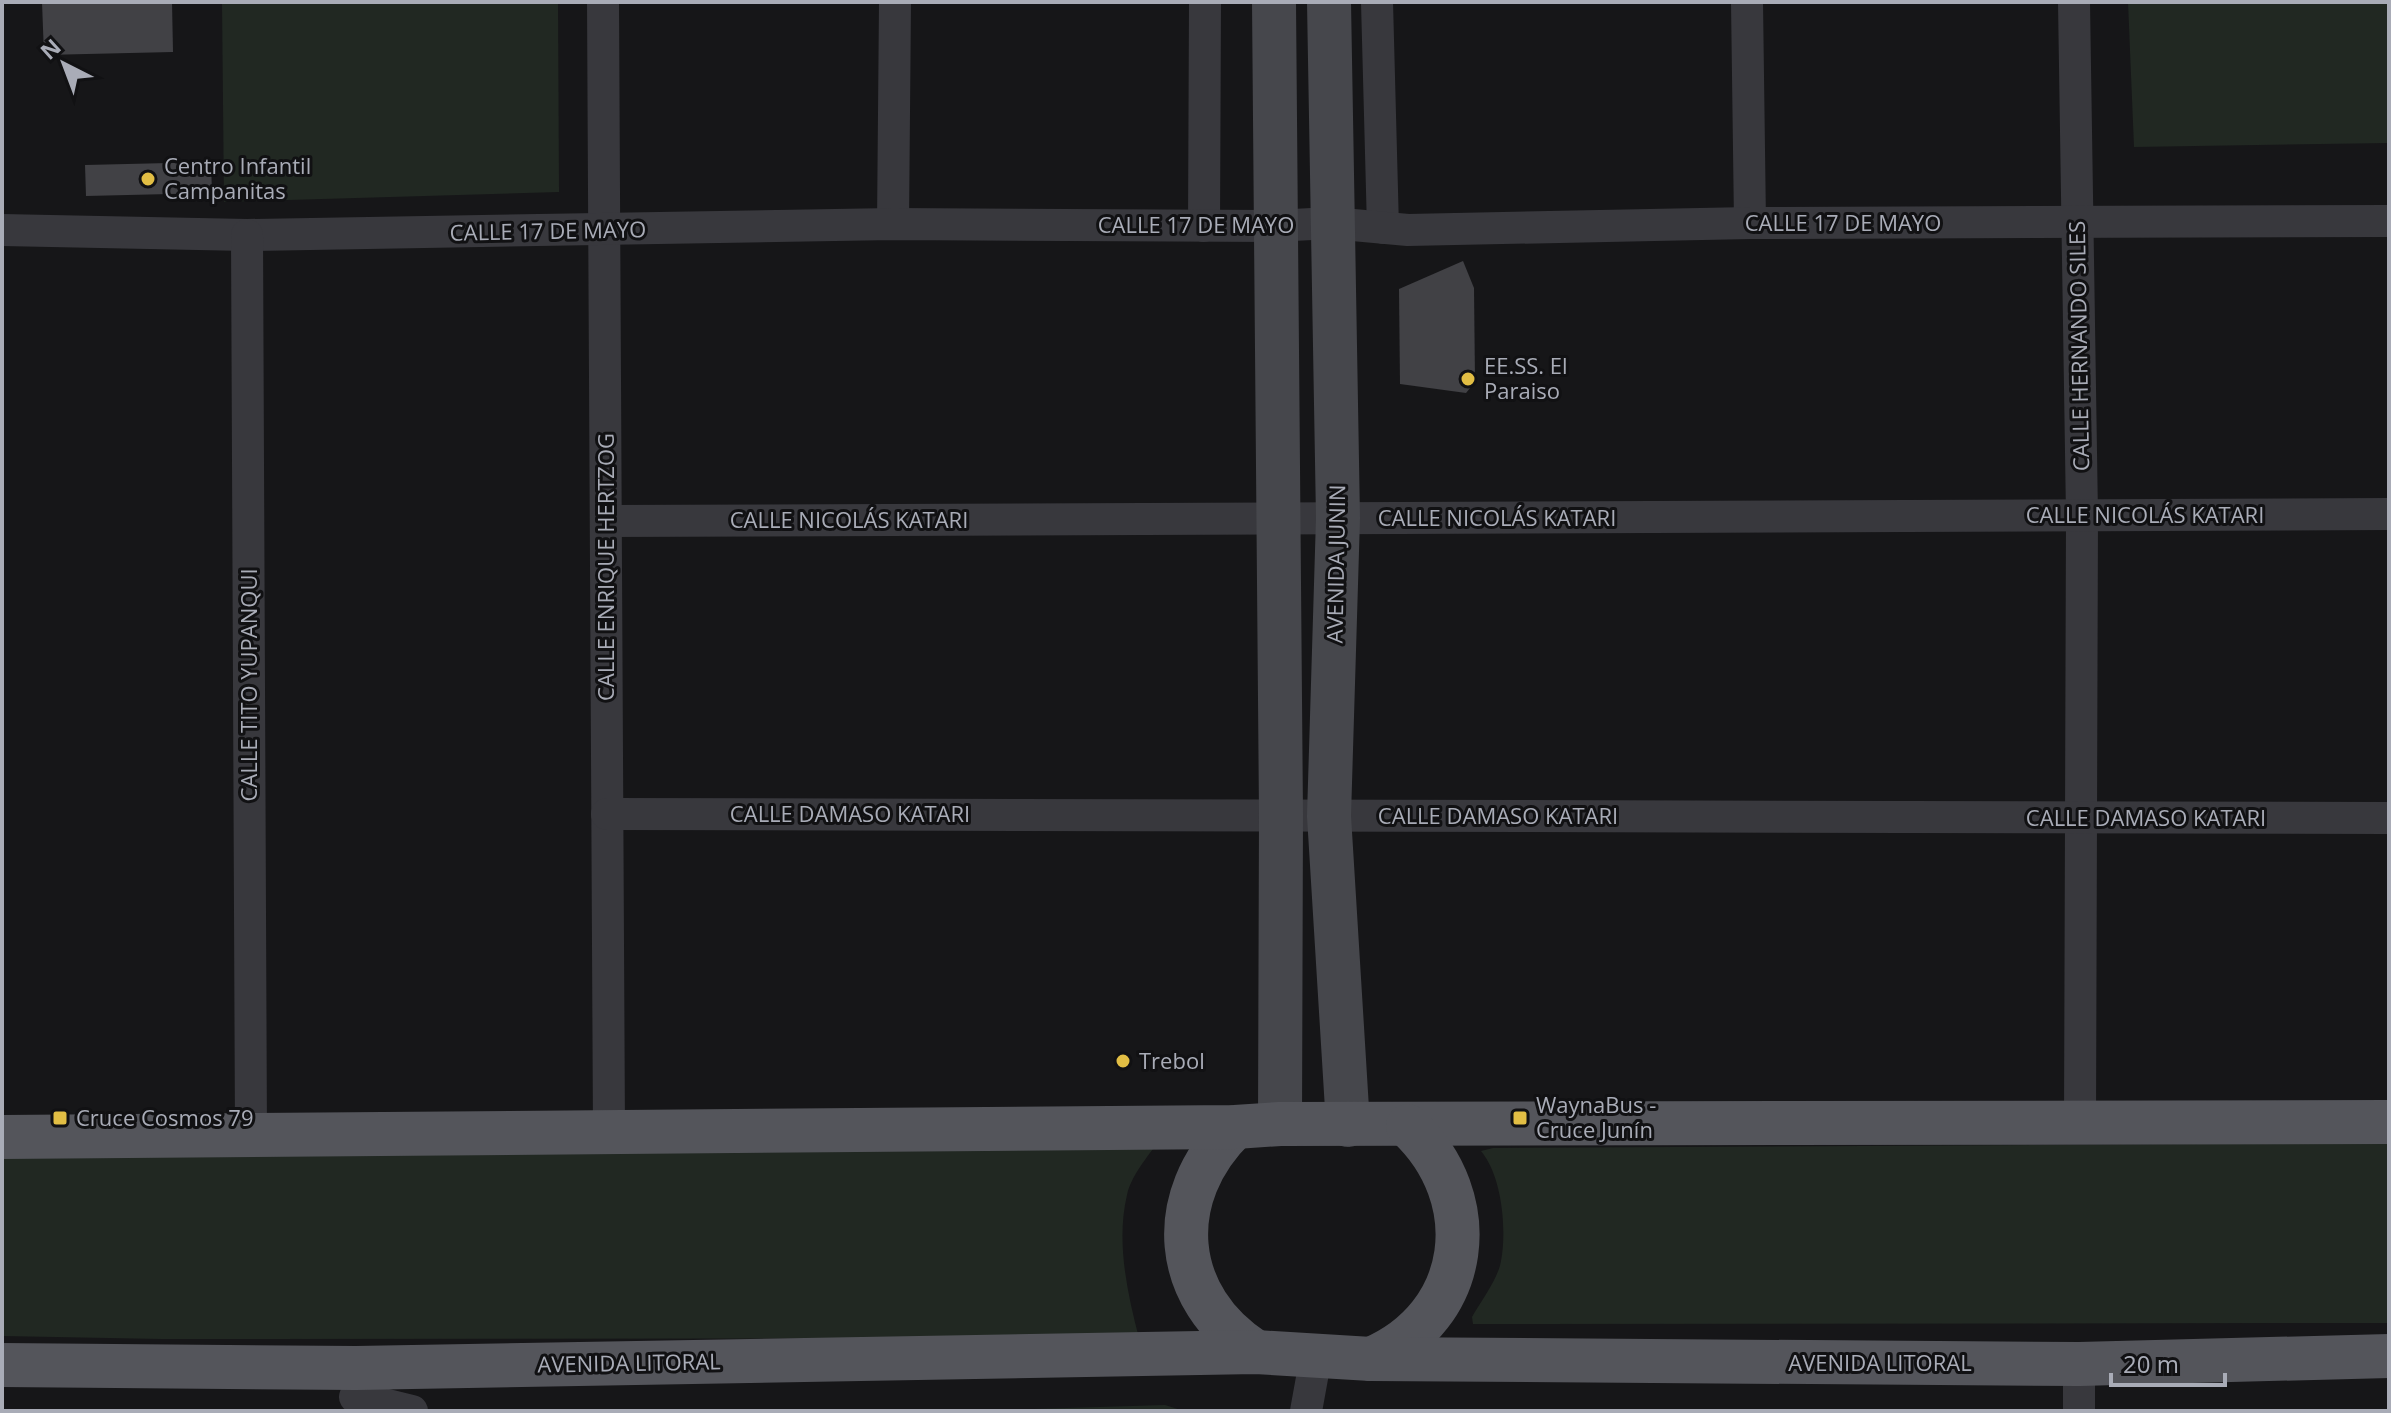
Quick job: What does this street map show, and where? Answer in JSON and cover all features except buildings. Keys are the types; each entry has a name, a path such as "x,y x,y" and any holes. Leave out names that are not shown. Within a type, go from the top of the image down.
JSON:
{"main road":[{"path":"2,1137 1235,1127 1280,1124 2389,1122"},
{"path":"1235,1127 1210,1155 1200,1172 1188,1207 1186,1244 1195,1281 1213,1314 1234,1337 1256,1352 1371,1359 1409,1336 1430,1314 1446,1289 1458,1245 1457,1215 1451,1187 1438,1160 1408,1126"},
{"name":"AVENIDA LITORAL","path":"2,1365 354,1392 1256,1352"},
{"name":"AVENIDA LITORAL","path":"1371,1359 2079,1364 2389,1356"}],"street":[{"name":"CALLE ENRIQUE HERTZOG","path":"603,2 609,1132"},
{"path":"893,224 895,2"},
{"path":"1204,226 1205,2"},
{"path":"1274,2 1281,815 1280,1124"},
{"name":"AVENIDA JUNIN","path":"1329,2 1338,518 1329,816 1348,1125"},
{"path":"1377,2 1383,228"},
{"path":"1747,2 1750,223"},
{"name":"CALLE HERNANDO SILES","path":"2074,2 2082,516 2080,1123"},
{"name":"CALLE 17 DE MAYO","path":"2,230 247,235 893,224 1274,226 1331,223 1408,230 1750,223 2389,221"},
{"name":"CALLE TITO YUPANQUI","path":"247,235 251,1135"},
{"name":"CALLE NICOLÁS KATARI","path":"606,521 2389,514"},
{"name":"CALLE DAMASO KATARI","path":"607,814 2389,818"},
{"path":"1306,1411 1316,1356"},
{"path":"2079,1364 2079,1411"},
{"path":"354,1392 412,1411"}],"shaded area":[{"path":"222,2 558,2 559,192 224,202"},
{"path":"2128,2 2389,2 2389,143 2134,147"},
{"path":"1159,1141 1132,1181 1124,1212 1124,1266 1139,1338 161,1339 2,1336 2,1149"},
{"path":"2389,1143 2389,1323 1473,1324 1472,1317 1496,1275 1503,1248 1503,1219 1498,1188 1481,1151 1493,1148"},
{"path":"1165,1405 1184,1411 967,1411"}],"place":[{"name":"Centro Infantil Campanitas","path":"148,179"},
{"name":"EE.SS. El Paraiso","path":"1468,379"},
{"name":"Trebol","path":"1123,1061"},
{"name":"Cruce Cosmos 79","path":"60,1118"},
{"name":"WaynaBus - Cruce Junín","path":"1520,1118"}]}
